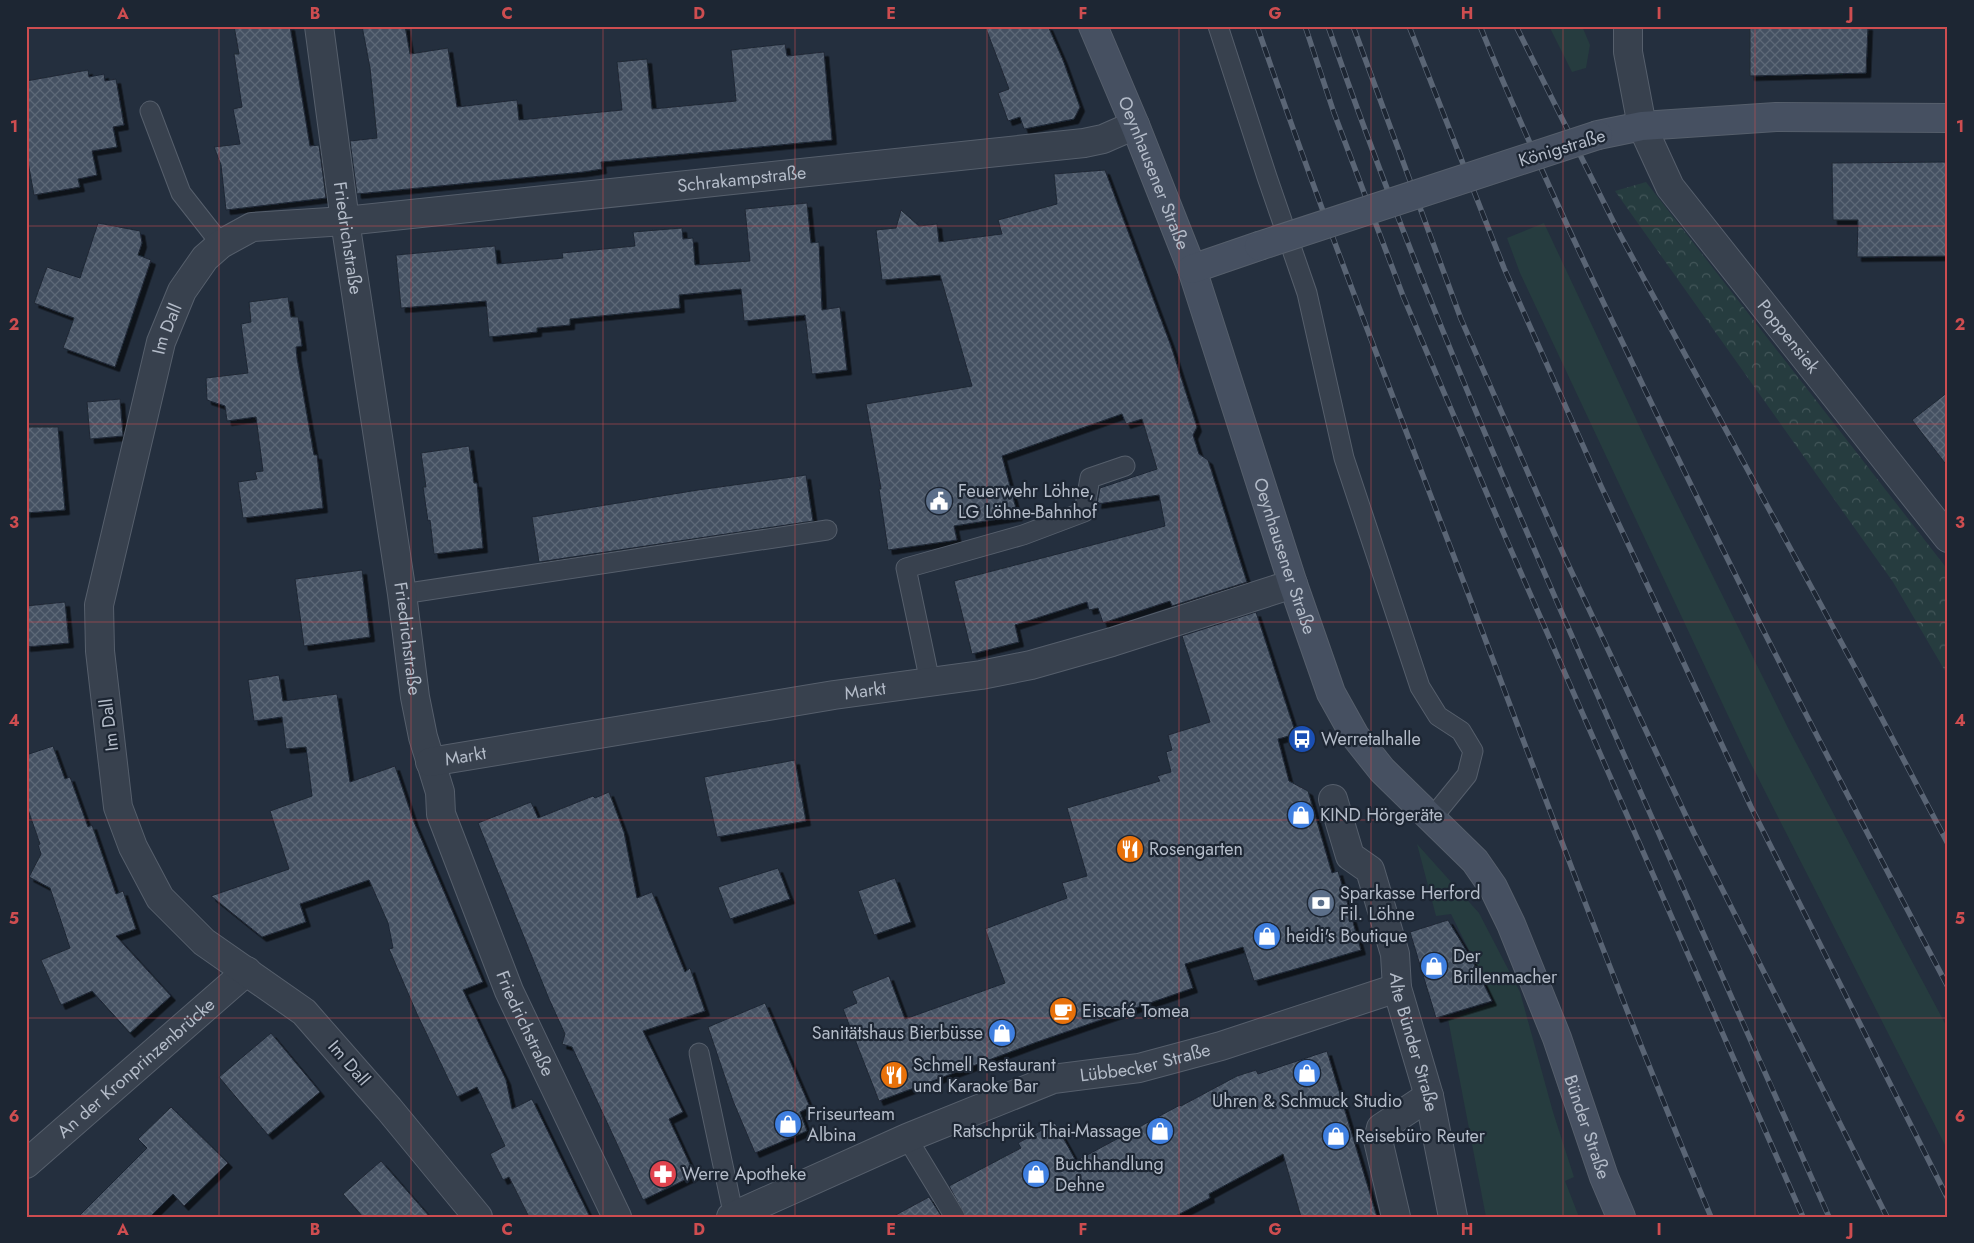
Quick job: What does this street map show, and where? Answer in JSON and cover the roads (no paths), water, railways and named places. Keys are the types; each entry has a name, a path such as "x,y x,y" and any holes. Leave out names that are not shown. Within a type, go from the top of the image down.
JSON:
{"main road":[{"name":"Oeynhausener Straße","path":"1093,26 1135,125 1192,269 1293,584 1331,692 1354,736 1382,770 1475,861 1494,887 1512,924 1557,1038"},
{"name":"Königstraße","path":"1192,269 1598,135 1642,126 1776,117 1948,118"},
{"name":"Bünder Straße","path":"1557,1038 1604,1177 1621,1217"}],"street":[{"name":"Friedrichstraße","path":"320,26 345,221 402,594 415,696 430,762 440,792 441,814 510,991 617,1217"},
{"name":"Poppensiek","path":"1628,26 1628,52 1642,126 1670,187 1948,538"},
{"name":"Schrakampstraße","path":"345,221 1084,143 1103,139 1135,125"},
{"name":"Im Dall","path":"345,221 252,227 221,244 205,258 182,292 161,342 100,605 100,651 118,807 133,847 160,898 204,942 304,1012 389,1109 478,1217"},
{"name":"Markt","path":"430,762 834,695 981,675 1031,665 1122,639 1293,584"},
{"name":"Alte Bünder Straße","path":"1333,799 1350,856 1370,870 1395,954 1397,988 1429,1096 1453,1217"},
{"name":"An der Kronprinzenbrücke","path":"26,1164 247,971"},
{"name":"Lübbecker Straße","path":"733,1216 907,1138 1053,1079 1139,1068 1221,1046 1397,988"},
{"path":"1396,1217 1378,1140 1381,1128 1429,1096"}],"lane":[{"path":"1218,26 1264,169 1307,293 1344,458 1420,687 1438,716 1462,731 1473,751 1467,775 1432,818"},
{"path":"150,111 181,193 221,244"},
{"path":"930,682 906,568 991,546 1084,512 1090,478 1125,466"},
{"path":"402,594 828,530"},
{"path":"699,1053 733,1216"},
{"path":"907,1138 955,1217"}],"railway":[{"path":"1257,26 1334,241 1557,830 1648,1063 1711,1217"},
{"path":"1305,26 1334,113 1403,296 1507,541 1803,1217"},
{"path":"1328,26 1395,209 1467,390 1621,748 1829,1217"},
{"path":"1353,26 1461,319 1566,560 1694,833 1887,1217"},
{"path":"1409,26 1504,268 1601,486 1751,807 1948,1199"},
{"path":"1480,26 1551,191 1666,434 1785,672 1948,987"},
{"path":"1516,26 1618,231 1859,675 1948,844"}],"place":[{"name":"Feuerwehr Löhne, LG Löhne-Bahnhof","path":"939,501"},
{"name":"Werretalhalle","path":"1302,739"},
{"name":"KIND Hörgeräte","path":"1301,815"},
{"name":"Rosengarten","path":"1130,849"},
{"name":"Sparkasse Herford Fil. Löhne","path":"1321,903"},
{"name":"heidi's Boutique","path":"1267,936"},
{"name":"Der Brillenmacher","path":"1434,966"},
{"name":"Eiscafé Tomea","path":"1063,1011"},
{"name":"Sanitätshaus Bierbüsse","path":"1002,1033"},
{"name":"Uhren & Schmuck Studio","path":"1307,1073"},
{"name":"Schmell Restaurant und Karaoke Bar","path":"894,1075"},
{"name":"Friseurteam Albina","path":"788,1124"},
{"name":"Ratschprük Thai-Massage","path":"1160,1131"},
{"name":"Reisebüro Reuter","path":"1336,1136"},
{"name":"Werre Apotheke","path":"663,1174"},
{"name":"Buchhandlung Dehne","path":"1036,1174"}]}
